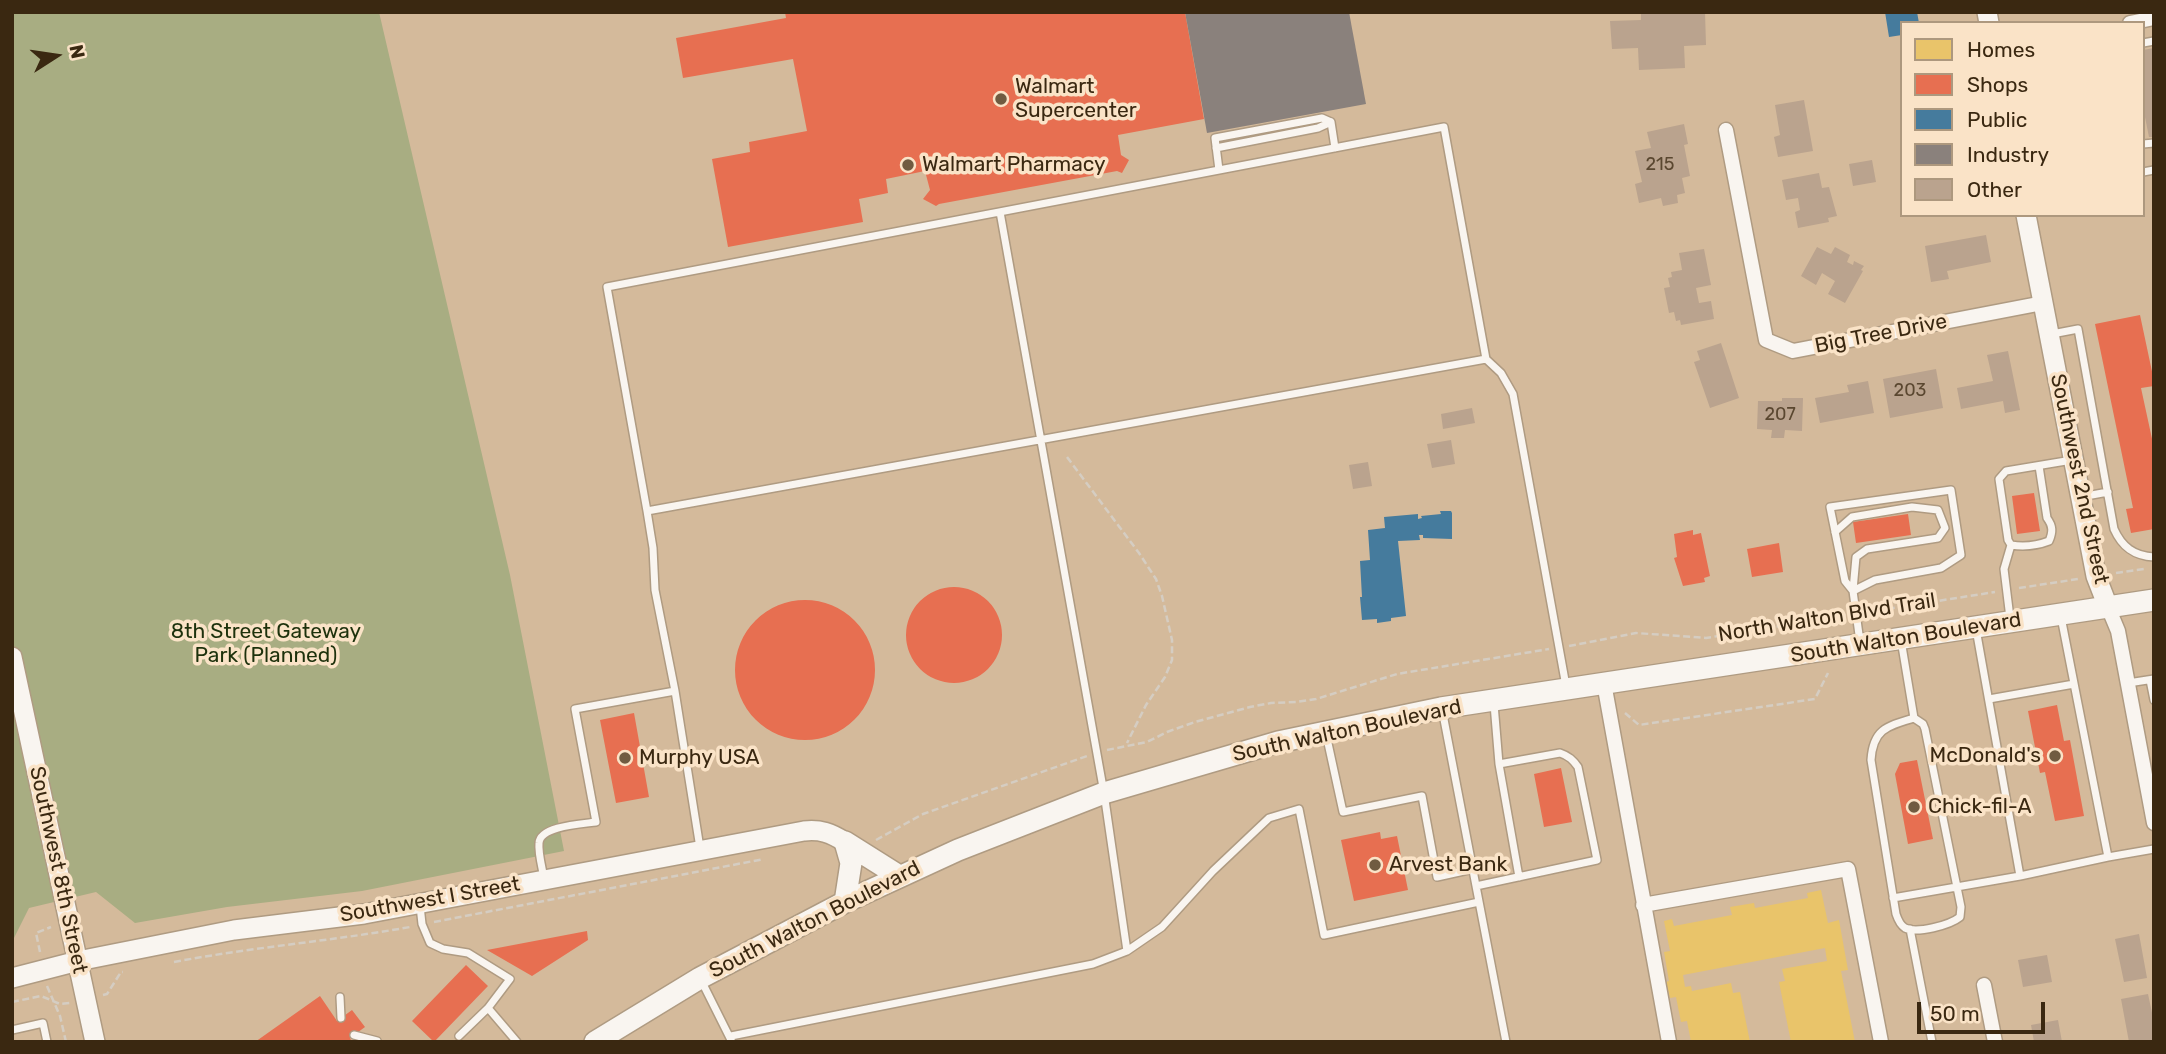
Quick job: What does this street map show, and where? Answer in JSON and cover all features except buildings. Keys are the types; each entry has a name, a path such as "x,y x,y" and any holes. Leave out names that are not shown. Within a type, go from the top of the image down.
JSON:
{"main road":[{"name":"Southwest 2nd Street","path":"2026,217 2096,576 2108,607"},
{"name":"South Walton Boulevard","path":"595,1042 700,978 845,902 958,850 1104,793 1278,742 1441,708 2154,600"},
{"name":"Southwest 8th Street","path":"12,657 95,1042"},
{"name":"Southwest I Street","path":"12,978 78,961 234,930 364,914 818,830 845,842"},
{"path":"845,842 899,876"},
{"path":"845,842 851,863 845,902"}],"street":[{"name":"Big Tree Drive","path":"1726,130 1766,340 1793,351 2043,303"},
{"name":"Southwest 2nd Street","path":"2108,607 2118,631 2154,823"},
{"path":"1604,683 1669,1042"},
{"path":"1643,905 1848,869 1881,1042"},
{"path":"1984,985 1995,1042"}],"lane":[{"path":"1219,170 1215,138 1322,118 1331,122 1335,148"},
{"path":"701,852 655,590 653,548 647,511 607,287 1444,127 1486,359 1501,373 1513,394 1567,688"},
{"path":"1000,212 1104,793 1127,951"},
{"path":"2049,334 2078,329 2115,529 2120,542 2138,556 2154,557"},
{"path":"647,511 1486,359"},
{"path":"2011,622 2004,569 2011,545 1999,479 2006,471 2074,460"},
{"path":"2011,545 2023,547 2041,544 2049,541 2052,534 2039,466"},
{"path":"1951,490 1961,555 1941,568 1875,580 1853,590 1845,581 1830,507 1951,490"},
{"path":"2081,497 2108,492"},
{"path":"1835,532 1852,517 1912,507 1938,510 1945,528 1938,538 1867,549 1856,557 1853,590 1861,646"},
{"path":"2060,615 2108,857"},
{"path":"1976,628 2020,876"},
{"path":"1900,639 1914,719"},
{"path":"2127,683 2152,679 2154,700"},
{"path":"1989,699 2074,684"},
{"path":"544,879 539,842 541,836 548,830 596,822 575,709 674,691"},
{"path":"1494,700 1499,764 1520,877"},
{"path":"1441,708 1506,1042"},
{"path":"1914,719 1923,724 1957,886 1960,917 1953,922 1917,930 1901,925 1893,898 1871,760 1872,746 1878,734 1890,725 1914,719"},
{"path":"1326,733 1343,812 1422,796 1437,877 1473,869"},
{"path":"1476,886 1597,860 1578,767 1568,755 1560,753 1499,764"},
{"path":"700,978 731,1039 1093,964 1127,951 1162,927 1213,871 1269,818 1299,809 1324,935 1479,902"},
{"path":"1893,898 2154,849"},
{"path":"420,904 422,924 430,943 443,949 468,953 510,979 488,1008 459,1036"},
{"path":"1910,929 1931,1042"},
{"path":"340,997 341,1018"},
{"path":"488,1008 517,1042"},
{"path":"12,1030 43,1023 47,1042"},
{"path":"354,1035 377,1041"}],"path":[{"path":"1067,457 1156,579 1172,640 1172,660 1165,677 1146,705 1127,745"},
{"path":"2115,573 2154,567"},
{"name":"North Walton Blvd Trail","path":"1579,644 1636,634 1706,638 2074,580"},
{"path":"1117,748 1147,742 1186,725 1250,707 1316,699 1397,674 1541,650"},
{"path":"1618,706 1639,725 1815,699 1828,673"},
{"path":"878,837 923,814 1079,758"},
{"path":"40,950 36,933 43,932"},
{"path":"48,991 61,1016 66,1042"},
{"path":"12,1002 41,996 63,1005"}],"green space":[{"name":"8th Street Gateway Park (Planned)","path":"12,12 379,12 510,575 564,851 362,891 227,907 135,923 96,892 29,908 12,942"}],"place":[{"name":"Walmart Supercenter","path":"1001,99"},
{"name":"Walmart Pharmacy","path":"908,165"},
{"name":"McDonald's","path":"2055,756"},
{"name":"Murphy USA","path":"625,758"},
{"name":"Chick-fil-A","path":"1914,807"},
{"name":"Arvest Bank","path":"1375,865"}]}
